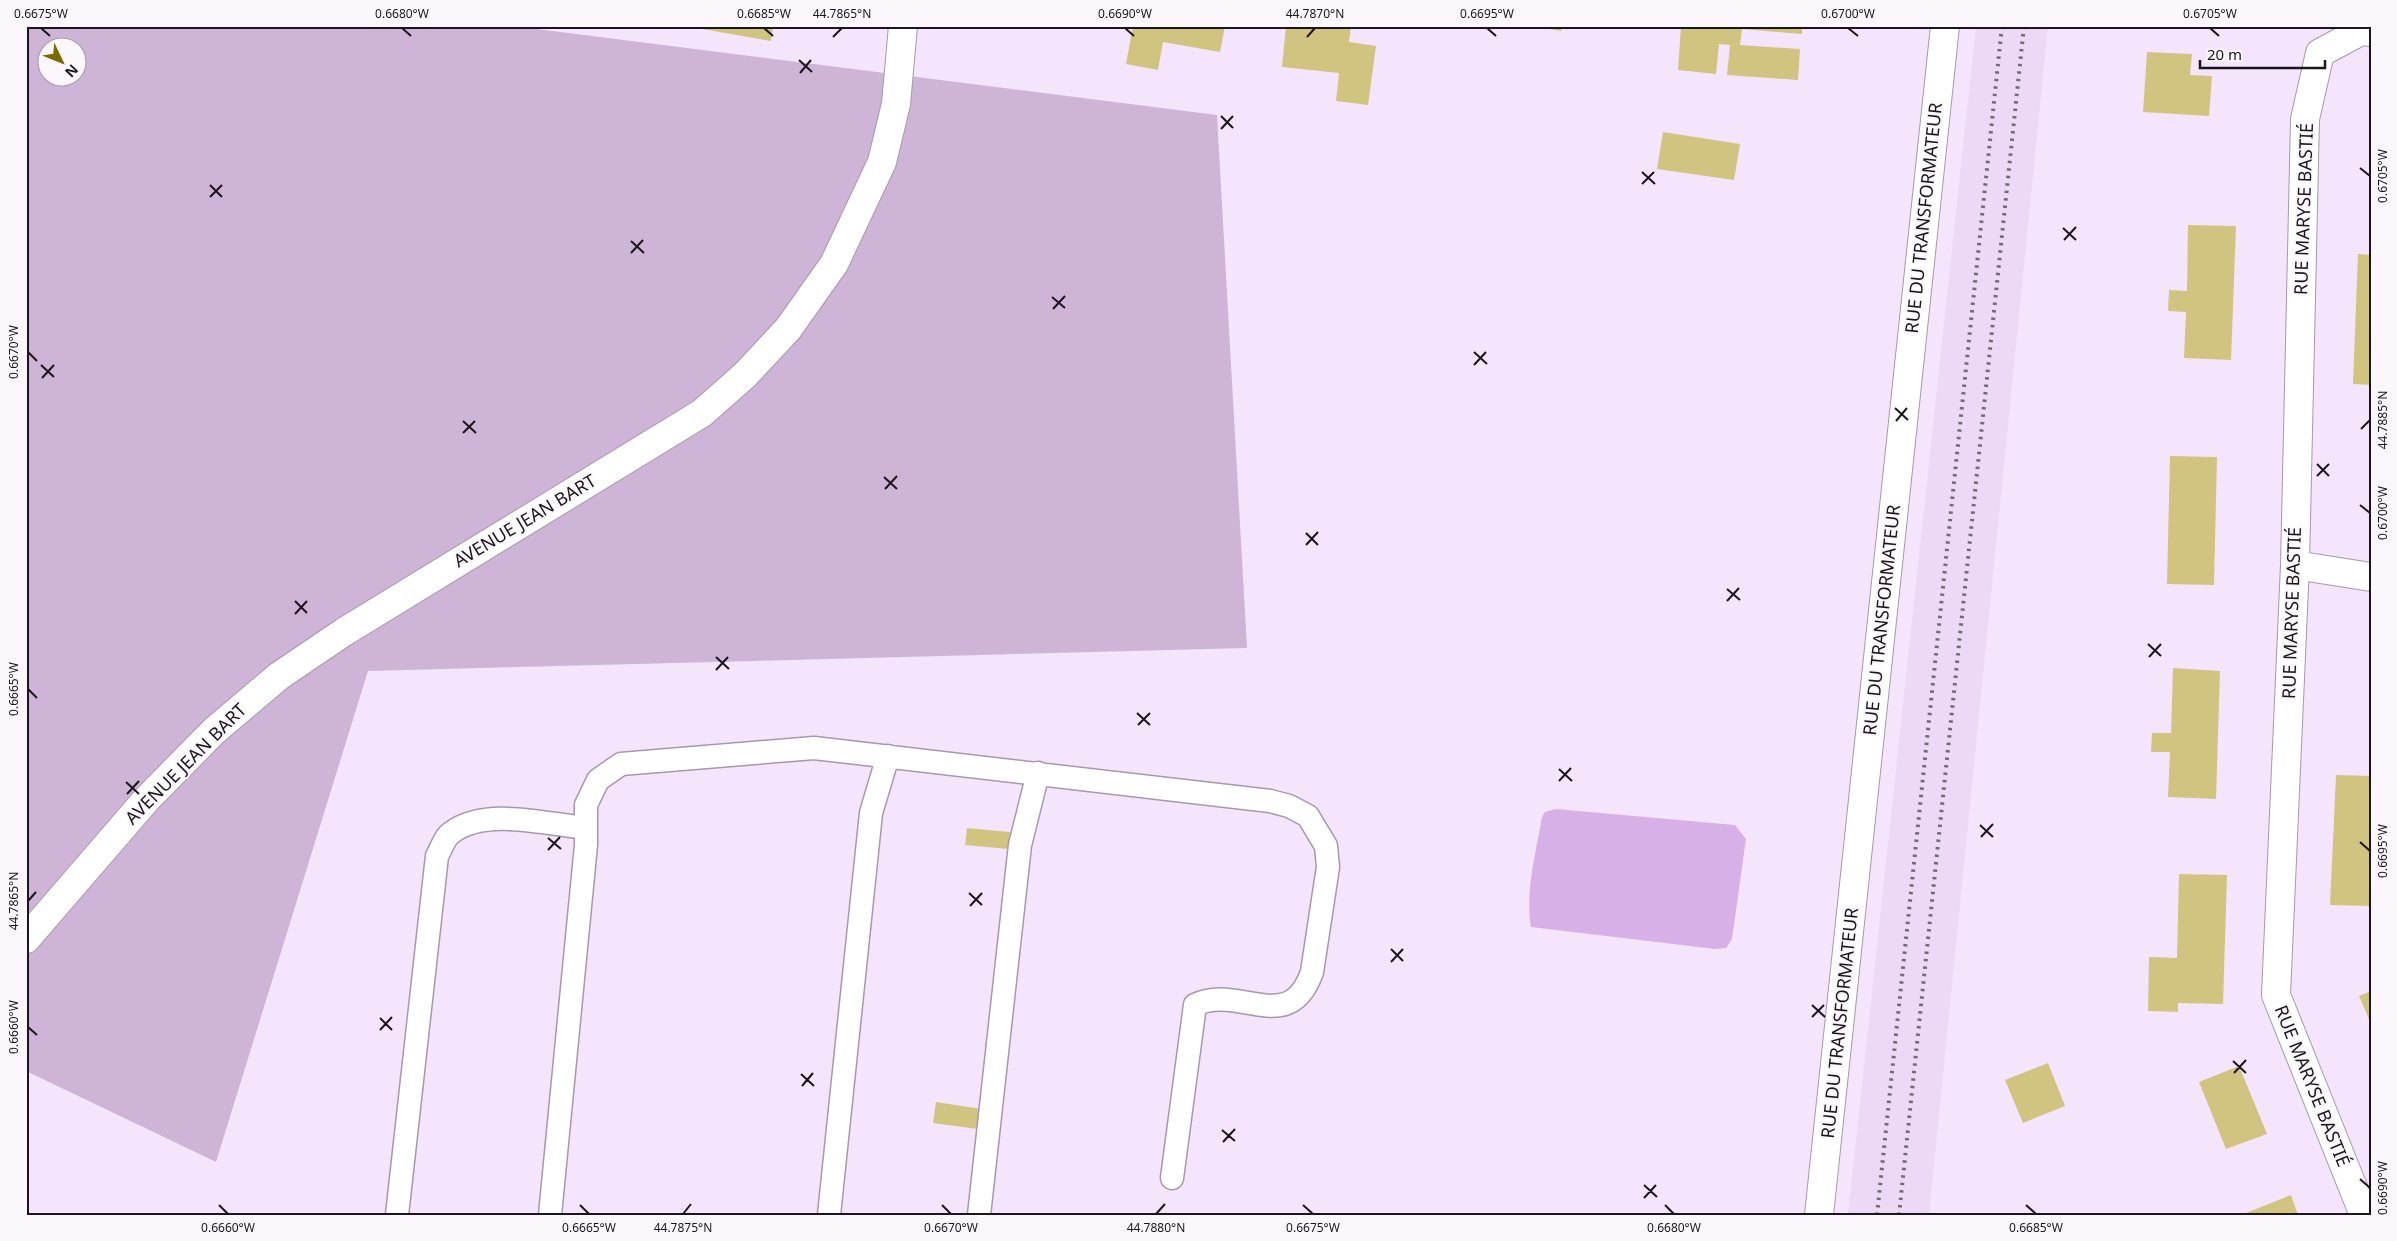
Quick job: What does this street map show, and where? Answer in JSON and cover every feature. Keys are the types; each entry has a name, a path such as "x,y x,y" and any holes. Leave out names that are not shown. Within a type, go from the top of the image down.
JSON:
{"street":[{"name":"AVENUE JEAN BART","path":"26,939 146,800 214,731 279,676 344,632 702,413 745,375 788,329 834,264 861,210 882,162 896,104 903,26"},
{"name":"RUE DU TRANSFORMATEUR","path":"1820,1215 1945,26"},
{"name":"RUE MARYSE BASTIÉ","path":"2364,1215 2276,995 2295,565 2305,119 2320,53 2362,30 2371,32"},
{"path":"2295,565 2371,577"}],"lane":[{"path":"550,1215 586,828 586,805 598,780 620,764 814,748 1270,801 1289,806 1308,816 1326,846 1328,867 1312,972 1306,988 1296,1000 1283,1006 1222,1000 1204,1000 1195,1004 1172,1178"},
{"path":"829,1215 871,812 888,756"},
{"path":"979,1215 1020,845 1038,774"},
{"path":"397,1215 437,856 449,833 472,822 493,818 586,828"}],"shaded area":[{"path":"26,26 513,26 1217,115 1247,648 368,671 216,1162 26,1071"},
{"path":"1976,26 2048,26 1929,1215 1848,1215"},
{"path":"1556,809 1735,825 1746,839 1732,939 1726,948 1715,949 1531,927 1530,886 1542,817 1545,812"}],"building":[{"path":"685,26 773,26 771,41"},
{"path":"1133,26 1225,26 1220,52 1163,42 1158,70 1126,64"},
{"path":"1286,26 1351,26 1349,42 1376,46 1368,105 1336,101 1339,73 1282,67"},
{"path":"1532,26 1562,26 1561,31"},
{"path":"1681,26 1802,26 1802,34 1742,29 1740,45 1800,49 1798,80 1727,75 1730,45 1719,44 1716,74 1678,70"},
{"path":"2147,52 2192,54 2190,75 2212,76 2209,116 2143,112"},
{"path":"1663,132 1740,144 1734,180 1657,169"},
{"path":"2188,225 2236,226 2231,360 2184,358 2186,312 2168,311 2169,290 2187,291"},
{"path":"2358,254 2371,255 2371,385 2353,384"},
{"path":"2170,456 2217,457 2214,585 2167,584"},
{"path":"2173,668 2220,671 2216,799 2168,797 2170,752 2151,752 2152,733 2171,733"},
{"path":"2336,775 2371,776 2371,906 2330,905"},
{"path":"967,828 1010,832 1009,849 965,845"},
{"path":"2179,874 2227,875 2223,1004 2178,1003 2178,1012 2148,1011 2149,957 2177,958"},
{"path":"2371,991 2371,1024 2359,996"},
{"path":"2048,1063 2065,1106 2023,1123 2005,1080"},
{"path":"2239,1066 2267,1134 2226,1149 2199,1082"},
{"path":"936,1102 981,1109 978,1129 933,1123"},
{"path":"2291,1195 2298,1215 2247,1215 2246,1213"}],"railway":[{"path":"1877,1215 2002,26"},
{"path":"1899,1215 2024,26"}]}
